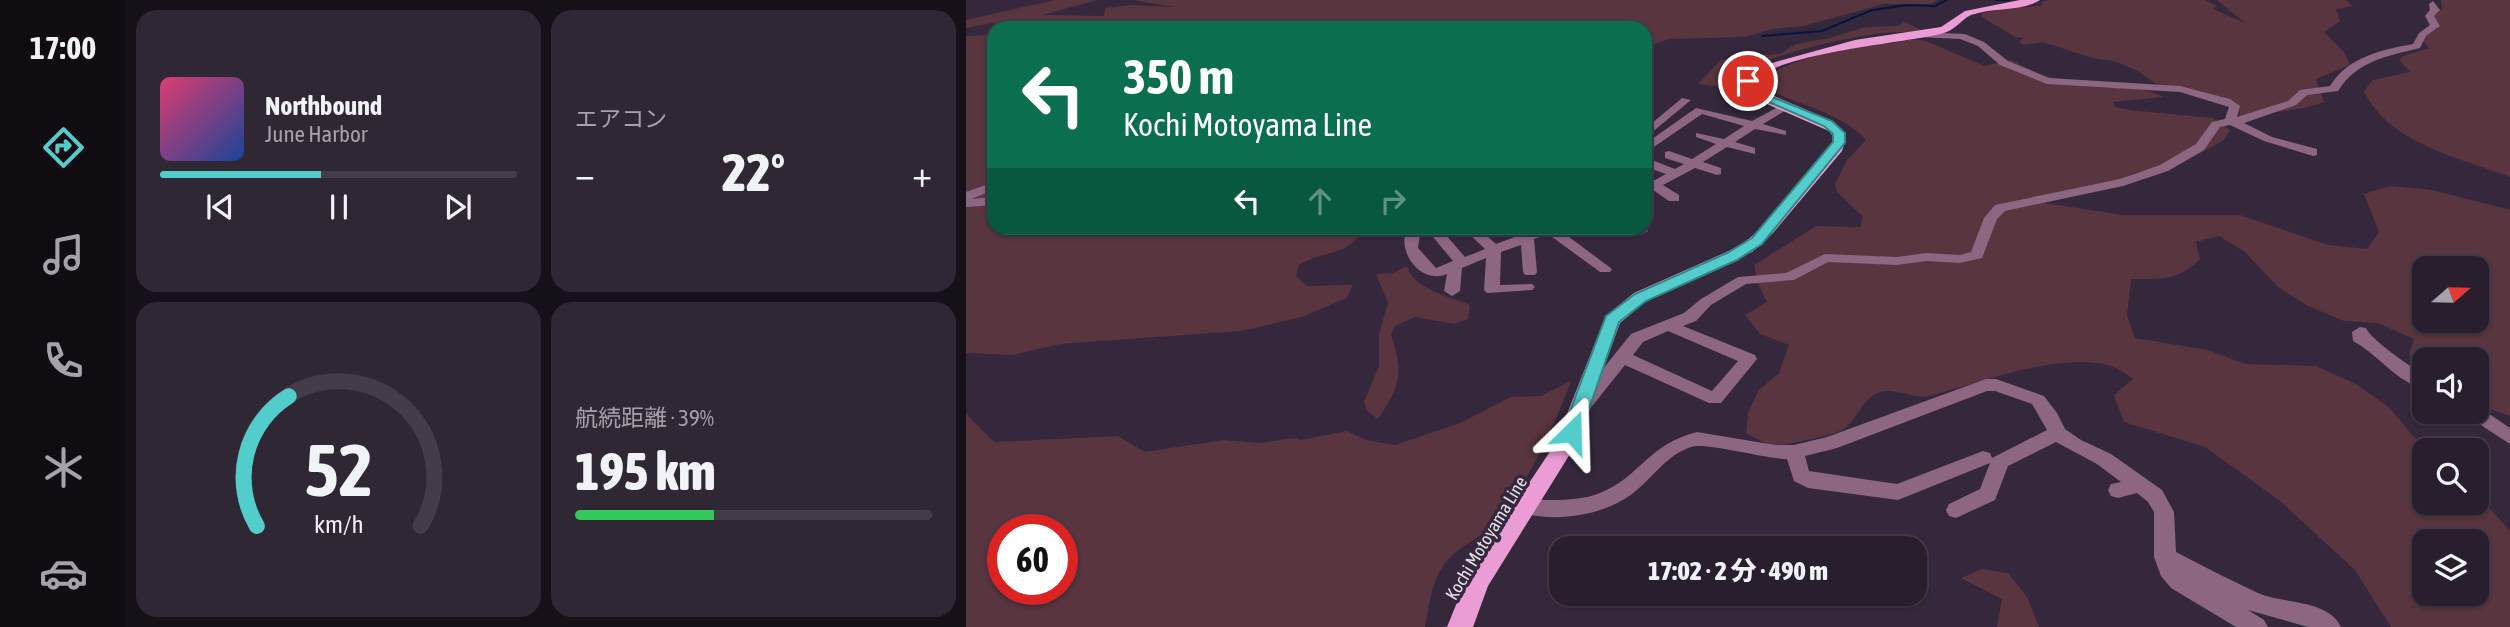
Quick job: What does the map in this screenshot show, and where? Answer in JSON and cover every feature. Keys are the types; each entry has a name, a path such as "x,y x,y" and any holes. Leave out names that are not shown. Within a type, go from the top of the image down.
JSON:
{"main road":[{"name":"Kochi Motoyama Line","path":"1460,627 1478,581 1565,446 1583,405 1605,332 1616,316 1640,297 1746,249 1768,230 1835,151 1840,138 1834,128 1758,95 1750,90 1748,81 1765,69 1844,46 1944,30 1976,11 2035,0"}],"street":[{"path":"1583,405 1637,338 1654,329 1672,327 1743,280 1789,277 1825,258 1897,261 1926,257 1960,259 1977,255 1991,218 2000,208 2123,182 2164,168 2200,147 2216,124 2248,119 2292,103 2304,92 2334,89 2341,77 2352,71 2354,66 2378,54 2417,47 2422,36 2435,26 2429,16 2435,10 2432,8 2433,4"},
{"path":"1919,34 1962,36 1981,44 2004,62 2047,81 2180,89 2226,101 2235,106 2230,121"},
{"path":"1652,129 1686,100"},
{"path":"1652,182 1695,163 1751,124 1786,107"},
{"path":"1652,144 1700,110 1782,133"},
{"path":"2230,121 2268,139 2314,152"},
{"path":"1700,135 1751,151"},
{"path":"1669,155 1717,171"},
{"path":"1652,165 1675,173"},
{"path":"1652,186 1674,198"},
{"path":"966,196 987,188"},
{"path":"966,203 987,202"},
{"path":"1410,235 1412,254 1434,274 1532,235"},
{"path":"1478,235 1494,250"},
{"path":"1559,235 1605,269"},
{"path":"1440,237 1459,264 1452,292"},
{"path":"1494,250 1492,289 1528,279 1527,237"},
{"path":"1623,357 1715,398 1749,359 1672,327"},
{"path":"2360,332 2359,337 2377,346 2392,360 2393,365 2412,376"},
{"path":"1526,506 1550,510 1605,499 1623,490 1674,444 1685,440 1697,439 1794,453 1830,443 1986,385 1996,385 2038,400 2051,418 2057,433 2074,446 2104,459 2161,504 2165,557 2169,569 2179,582 2256,627"},
{"path":"2489,422 2510,437"},
{"path":"1956,510 1988,494 2000,461 2057,433"},
{"path":"1794,453 1801,476 1808,480 1898,492 1983,458"},
{"path":"2118,490 2139,485"},
{"path":"2165,557 2258,604 2308,615 2329,627"}],"shaded area":[{"path":"1055,0 1098,0 1043,15 1104,16 1105,8 1131,5 1174,7 1133,0 1938,0 1930,4 1884,4 1804,26 1773,29 1745,37 1669,39 1652,45 1652,21 987,21 987,24 966,28 966,20"},
{"path":"2205,0 2217,6 2213,9 2245,23 2217,0 2346,0 2353,6 2336,9 2340,21 2324,32 2344,52 2350,65 2316,79 2324,102 2240,119 2239,108 2224,97 2156,84 2138,71 2114,61 2092,58 2043,42 2023,45 2019,41 2024,38 2015,37 1982,17 1982,13 2041,6 2043,1"},
{"path":"2441,0 2510,0 2510,177 2448,155 2408,136 2390,124 2375,109 2364,91 2373,80 2410,72 2399,60 2403,56 2429,48 2419,36 2433,27 2434,16 2442,8"},
{"path":"1905,22 1921,30 1888,32 1826,43 1771,59 1732,83 1713,86 1698,84 1720,61 1735,56 1780,54 1796,44 1830,38 1865,27 1898,26"},
{"path":"987,35 987,235 1360,235 1343,249 1299,265 1296,276 1307,286 1353,285 1347,298 1302,317 1241,331 1060,344 1013,355 966,353 966,36"},
{"path":"1913,39 1926,41 1984,66 2011,60 2046,76 2071,83 2150,92 2163,97 2113,102 2115,107 2129,110 2213,118 2230,130 2224,140 2184,162 2134,173 2119,181 2045,203 2122,215 2240,215 2328,245 2367,249 2379,232 2364,194 2390,186 2432,190 2510,210 2510,416 2489,409 2489,347 2412,347 2412,359 2409,355 2414,339 2378,323 2344,321 2308,306 2278,287 2245,252 2219,236 2196,242 2200,259 2177,275 2131,279 2127,316 2135,338 2208,350 2245,364 2316,366 2356,384 2390,408 2416,438 2412,438 2412,515 2489,515 2489,508 2510,531 2510,627 2391,627 2355,570 2280,501 2205,447 2124,422 2114,395 2133,379 2114,367 2090,362 2034,367 1921,397 1893,391 1879,392 1864,403 1852,422 1839,432 1772,447 1746,433 1748,413 1759,390 1779,373 1789,345 1760,334 1745,315 1767,302 1758,284 1754,265 1816,226 1860,227 1863,217 1837,192 1835,184 1847,160 1866,140 1843,121 1757,83 1789,65 1813,56 1848,46"},
{"path":"1407,266 1417,281 1425,286 1470,305 1468,319 1454,324 1415,317 1395,326 1391,335 1398,360 1398,379 1391,398 1378,419 1367,411 1364,402 1379,366 1379,334 1388,303 1376,274 1393,273"},
{"path":"1571,381 1540,452 1500,518 1487,531 1455,553 1439,573 1431,595 1425,627 966,627 966,414 994,442 1118,436 1145,452 1223,440 1260,443 1294,438 1301,440 1347,431 1366,440 1395,445 1460,423 1511,397 1541,396"},
{"path":"1982,569 2008,573 2027,597 2039,627 1997,627 2002,599 1961,578"}],"waterway":[{"path":"1762,36 1822,31 1872,10 1907,5 1935,6 1947,0"},
{"path":"1997,0 2009,0"}],"route":[{"path":"1572,432 1605,332 1612,320 1640,297 1732,257 1757,241 1835,151 1840,138 1834,128 1819,119 1758,95 1750,90 1748,81"}]}
